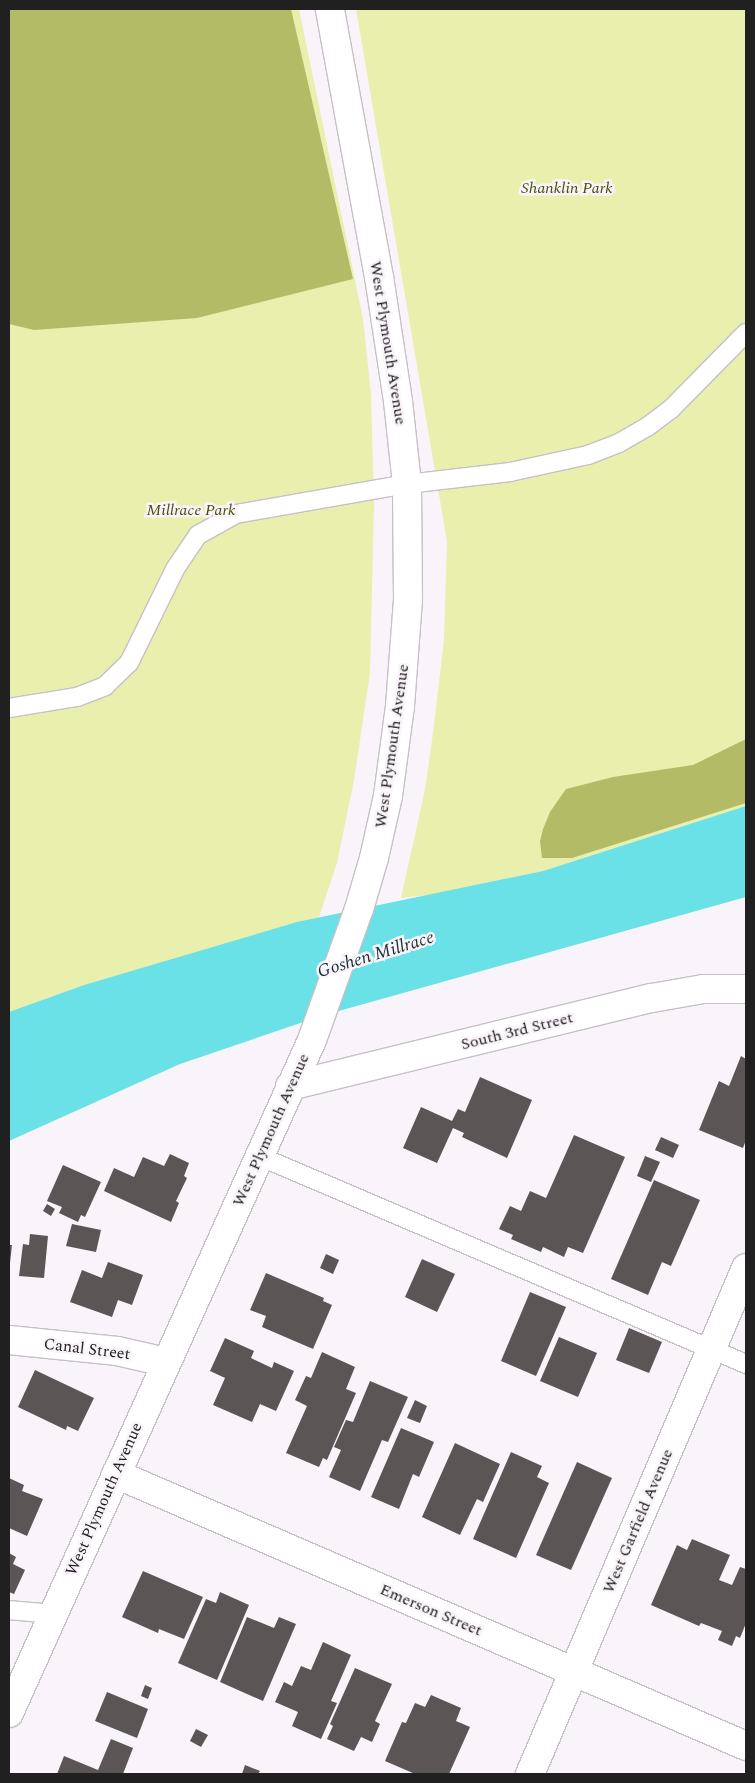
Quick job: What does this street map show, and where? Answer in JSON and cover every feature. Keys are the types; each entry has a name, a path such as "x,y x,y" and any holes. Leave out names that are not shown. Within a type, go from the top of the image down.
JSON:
{"street":[{"name":"West Plymouth Avenue","path":"9,1713 312,1040 345,950 374,858 388,796 400,706 408,600 407,484 398,401 379,277 330,9"},
{"name":"South 3rd Street","path":"290,1086 652,998 703,989 746,990"},
{"name":"West Garfield Avenue","path":"530,1774 746,1268"},
{"name":"Canal Street","path":"9,1340 117,1351 166,1362"},
{"name":"Emerson Street","path":"116,1474 746,1746"}],"lane":[{"path":"9,708 77,697 105,686 129,663 176,569 198,535 236,514 407,484 510,472 588,455 619,443 671,410 746,333"},
{"path":"259,1156 746,1364"},
{"path":"9,1610 53,1614"}],"green space":[{"name":"Millrace Park","path":"9,9 299,9 363,319 371,394 374,504 370,673 354,780 337,863 319,917 84,985 9,1012"},
{"path":"9,9 291,9 353,279 197,318 34,330 9,324"},
{"name":"Shanklin Park","path":"356,9 746,9 746,806 543,871 429,895 401,898 425,790 433,733 444,640 447,541"},
{"path":"746,739 746,803 572,858 542,858 540,841 543,829 550,812 566,789 613,777 693,765"}],"water":[{"name":"Goshen Millrace","path":"746,806 746,897 321,1016 180,1064 9,1141 9,1012 84,985 297,922 543,871"}],"building":[{"path":"741,1056 746,1059 746,1140 743,1148 699,1130 719,1081 729,1086"},
{"path":"480,1077 532,1100 507,1158 462,1137 464,1133 453,1128 437,1163 403,1148 421,1107 452,1121 458,1109 465,1112"},
{"path":"574,1135 625,1157 583,1253 568,1247 564,1257 543,1247 541,1252 511,1239 513,1235 499,1229 510,1206 521,1211 530,1191 546,1198"},
{"path":"661,1137 679,1145 673,1158 655,1150"},
{"path":"170,1154 189,1163 184,1176 187,1178 176,1201 179,1203 171,1222 104,1191 114,1168 134,1177 143,1157 164,1166"},
{"path":"645,1156 660,1162 651,1182 637,1176"},
{"path":"63,1165 101,1182 85,1217 81,1215 78,1222 59,1213 62,1207 47,1201"},
{"path":"654,1180 700,1200 671,1266 662,1262 648,1295 611,1279"},
{"path":"47,1204 55,1209 51,1216 43,1211"},
{"path":"72,1224 101,1230 96,1252 66,1246"},
{"path":"30,1234 48,1236 44,1278 19,1276 23,1244 29,1245"},
{"path":"9,1245 12,1245 10,1263 9,1263"},
{"path":"326,1254 339,1260 333,1274 320,1268"},
{"path":"422,1259 455,1274 437,1312 405,1297"},
{"path":"108,1262 143,1275 132,1305 118,1300 112,1317 70,1302 82,1270 102,1278"},
{"path":"266,1273 324,1298 323,1301 332,1305 313,1349 262,1327 266,1316 250,1310"},
{"path":"530,1292 566,1307 536,1376 501,1361"},
{"path":"629,1328 662,1342 649,1373 616,1360"},
{"path":"559,1337 597,1353 578,1397 540,1381"},
{"path":"225,1338 254,1351 251,1358 272,1368 274,1362 294,1371 276,1411 260,1404 252,1422 213,1405 225,1378 210,1371"},
{"path":"322,1352 355,1367 346,1389 356,1393 327,1460 323,1458 319,1467 286,1453 307,1406 295,1400 306,1376 311,1378"},
{"path":"35,1370 94,1398 78,1431 67,1426 66,1430 18,1407"},
{"path":"370,1381 408,1397 388,1442 382,1440 360,1491 329,1477 341,1450 334,1447 346,1420 353,1422"},
{"path":"415,1400 427,1406 420,1423 407,1418"},
{"path":"401,1428 434,1442 419,1477 413,1474 399,1509 371,1497"},
{"path":"455,1443 500,1464 483,1502 477,1499 460,1535 422,1517"},
{"path":"511,1452 542,1466 537,1477 549,1483 516,1558 473,1539"},
{"path":"577,1462 612,1478 571,1570 536,1555"},
{"path":"9,1478 24,1485 22,1491 43,1499 27,1536 9,1528"},
{"path":"692,1539 730,1555 719,1580 732,1585 740,1567 746,1569 746,1623 740,1638 736,1636 732,1646 718,1640 722,1631 701,1623 699,1626 651,1605 677,1545 687,1550"},
{"path":"9,1553 16,1557 13,1564 25,1570 14,1594 9,1592"},
{"path":"143,1571 203,1597 184,1639 159,1629 158,1633 122,1617"},
{"path":"220,1592 249,1605 217,1680 178,1663 206,1599 216,1603"},
{"path":"247,1617 274,1628 279,1617 296,1624 263,1701 220,1682"},
{"path":"323,1642 351,1655 331,1701 337,1703 321,1739 292,1726 298,1712 275,1702 284,1682 292,1686 301,1666 311,1670"},
{"path":"355,1668 392,1684 375,1721 380,1724 372,1742 361,1737 354,1751 327,1739 333,1726 330,1724"},
{"path":"145,1685 152,1688 148,1699 141,1696"},
{"path":"107,1692 148,1709 137,1738 95,1721"},
{"path":"431,1695 461,1708 456,1721 470,1727 449,1774 415,1774 385,1761 402,1722 406,1723 415,1703 425,1707"},
{"path":"196,1729 208,1735 201,1747 190,1741"},
{"path":"111,1739 133,1748 123,1774 57,1774 64,1756 98,1770"},
{"path":"245,1765 260,1771 258,1774 242,1774"}]}
